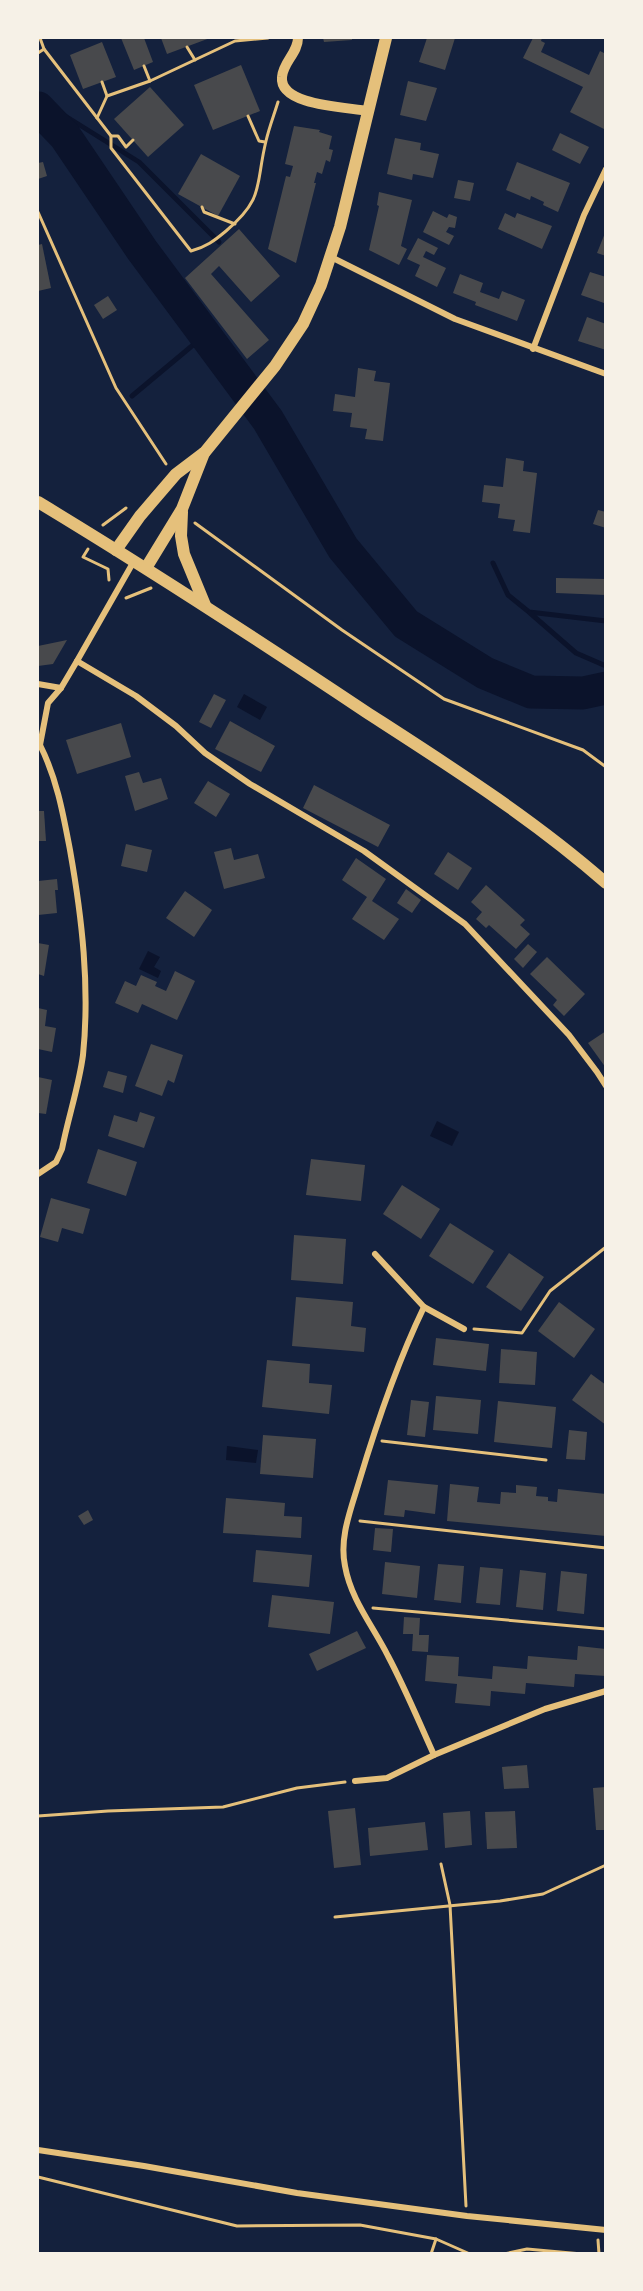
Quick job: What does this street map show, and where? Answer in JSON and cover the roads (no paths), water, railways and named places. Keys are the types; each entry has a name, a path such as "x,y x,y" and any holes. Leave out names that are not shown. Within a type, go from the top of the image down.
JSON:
{"main road":[{"path":"116,550 140,516 176,474 205,452 275,366 303,324 321,285 345,208 386,38"},
{"path":"146,568 182,509 205,452"},
{"path":"38,502 205,605 457,771 534,826 606,883"},
{"path":"182,509 181,536 184,554 205,605"}],"street":[{"path":"298,38 294,53 281,77 283,86 290,95 303,100 368,111"},
{"path":"533,349 584,215 606,170"},
{"path":"330,257 455,318 533,349 606,374"},
{"path":"38,1174 56,1162 62,1149 82,1057 86,1000 82,929 63,812 50,765 39,746 48,703 61,688 134,561"},
{"path":"77,661 136,696 176,726 205,753 250,784 364,851 465,924 568,1035 606,1086"},
{"path":"38,684 61,688"},
{"path":"375,1254 424,1307 464,1329"},
{"path":"424,1307 403,1351 372,1439 348,1520 342,1550 345,1569 359,1606 387,1654 434,1755"},
{"path":"355,1781 387,1778 434,1755 545,1709 606,1691"},
{"path":"38,2150 297,2193 467,2216 606,2230"}],"water":[{"path":"244,694 267,707 260,720 237,707"},
{"path":"148,951 160,957 154,967 161,971 158,978 139,969"},
{"path":"437,1121 459,1132 452,1146 430,1136"},
{"path":"227,1446 258,1450 256,1463 226,1460"}],"waterway":[{"path":"38,99 139,162 219,242"},
{"path":"38,108 65,136 142,250 268,420 343,548 406,624 485,673 531,692 583,693 606,688"},
{"path":"132,396 205,335"},
{"path":"493,563 508,595 529,612 606,621"},
{"path":"530,613 576,653 606,666"}]}
